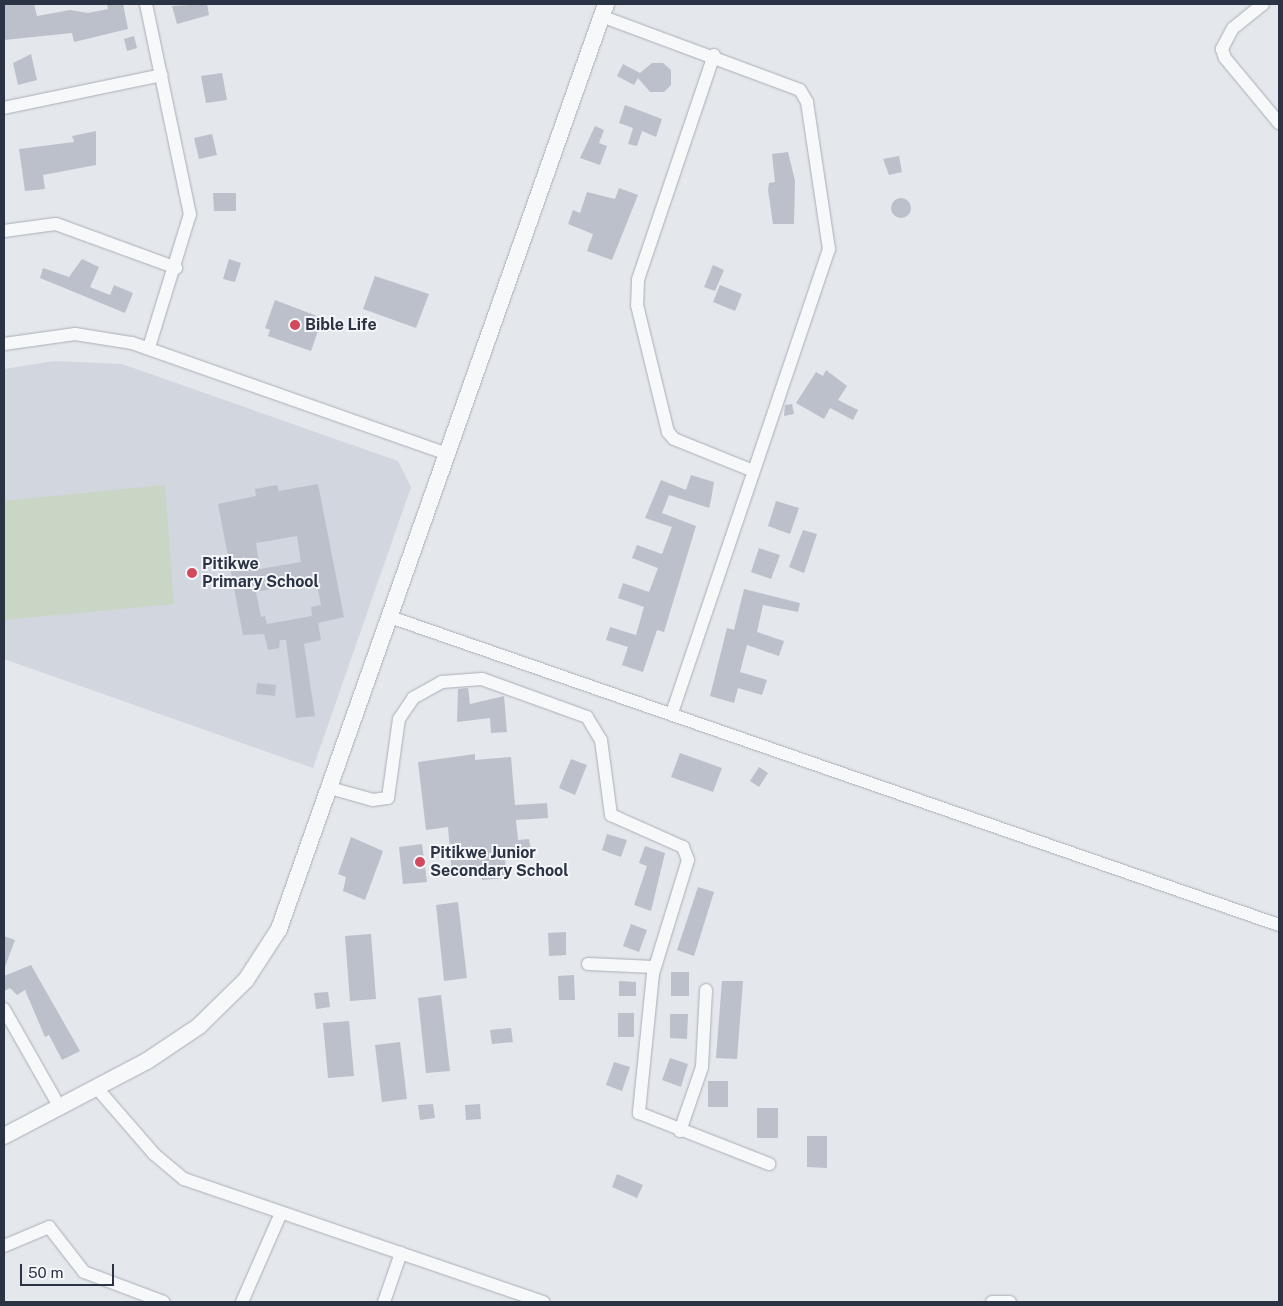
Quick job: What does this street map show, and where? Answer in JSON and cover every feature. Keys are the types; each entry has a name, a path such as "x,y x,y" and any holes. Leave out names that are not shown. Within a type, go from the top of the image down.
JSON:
{"street":[{"path":"146,4 190,214 176,268 149,348"},
{"path":"1263,4 1233,28 1222,49 1279,123"},
{"path":"4,1136 96,1087 199,1026 246,980 279,928 448,454 603,10 791,84 807,102 829,249 751,470 672,713"},
{"path":"714,55 638,280 637,305 668,432 674,439 751,470"},
{"path":"4,108 162,75"},
{"path":"4,231 56,224 176,268"},
{"path":"4,344 75,334 149,348 448,454"},
{"path":"390,617 672,713 1279,925"},
{"path":"330,788 373,800 388,798 396,728 405,708 420,692 451,680 482,679 587,717 601,740 611,815 683,847 687,856 654,967 638,1110 641,1115 680,1132 769,1164"},
{"path":"588,964 654,967"},
{"path":"680,1132 702,1067 706,990"},
{"path":"4,1009 8,1024 59,1106"},
{"path":"96,1087 173,1173 282,1213 544,1302"},
{"path":"242,1302 282,1213"},
{"path":"4,1246 48,1227 84,1272 126,1290 164,1302"},
{"path":"384,1302 402,1253"},
{"path":"122,1302 126,1290"},
{"path":"992,1302 1010,1302"}],"shaded area":[{"name":"Pitikwe Primary School","path":"54,361 122,364 398,461 411,487 313,768 4,659 4,369"}],"green space":[{"path":"165,485 174,604 4,620 4,501"}],"building":[{"path":"4,4 34,4 37,16 70,10 88,13 108,9 107,4 123,4 128,29 74,42 72,33 4,40"},
{"path":"207,4 209,15 177,24 172,6"},
{"path":"134,36 137,48 127,51 124,39"},
{"path":"31,54 37,80 18,85 13,63"},
{"path":"652,63 663,63 671,70 671,85 664,92 650,92 638,78 634,85 617,76 623,64 640,73"},
{"path":"222,73 227,100 206,103 201,76"},
{"path":"625,105 662,119 656,137 642,131 637,146 628,144 633,128 619,123"},
{"path":"595,126 604,130 599,143 607,146 600,165 580,158"},
{"path":"96,131 96,165 43,175 45,189 25,191 19,149 74,142 72,136"},
{"path":"212,134 217,155 199,159 194,138"},
{"path":"788,152 795,181 794,224 773,224 768,190 769,183 775,182 772,154"},
{"path":"899,156 902,172 889,175 883,159"},
{"path":"619,188 638,195 612,260 587,251 593,234 568,224 573,210 580,213 587,192 615,199"},
{"path":"213,193 236,193 236,211 214,211"},
{"path":"901,198 908,201 911,208 908,215 901,218 894,215 891,208 894,201"},
{"path":"82,259 99,267 90,287 110,295 114,285 133,293 125,313 40,278 43,268 69,277"},
{"path":"229,259 241,263 235,282 223,279"},
{"path":"713,265 724,270 715,291 704,287"},
{"path":"375,276 429,294 416,328 363,309"},
{"path":"720,285 742,294 735,311 713,302"},
{"path":"275,300 317,316 313,326 319,328 311,351 268,336 270,330 265,328"},
{"path":"826,370 847,386 838,400 858,410 853,420 830,408 824,419 796,403 816,372 823,376"},
{"path":"792,404 794,414 784,416 785,405"},
{"path":"691,475 714,482 711,500 709,508 669,495 662,513 696,526 664,632 657,630 643,672 622,665 628,647 606,640 610,627 636,635 644,607 618,598 623,583 649,592 658,568 632,558 637,545 662,554 672,527 645,518 661,480 686,490"},
{"path":"318,484 344,617 318,623 321,640 304,644 315,716 296,718 286,640 280,640 279,648 268,650 264,634 243,635 218,504 256,496 255,489 277,485 279,491","holes":["297,536 301,562 260,569 256,543","316,580 321,605 311,607 312,616 267,624 265,616 261,617 256,592"]},
{"path":"776,501 799,508 790,534 768,526"},
{"path":"803,530 817,534 804,573 789,567"},
{"path":"759,548 780,555 771,579 751,572"},
{"path":"744,589 800,603 798,612 763,605 757,632 784,641 779,656 747,645 740,672 767,680 762,695 738,688 734,703 710,696 727,628 734,630"},
{"path":"257,683 276,685 275,696 256,694"},
{"path":"468,688 470,704 504,696 507,732 491,733 490,718 457,722 458,689"},
{"path":"680,753 722,768 713,792 671,777"},
{"path":"475,754 475,760 511,757 515,805 547,803 548,818 516,820 518,840 529,839 531,851 505,854 506,878 482,880 481,873 452,876 448,827 426,830 418,762"},
{"path":"571,759 587,765 575,795 559,788"},
{"path":"759,767 768,773 759,787 750,781"},
{"path":"607,834 627,840 621,857 602,850"},
{"path":"351,837 383,851 365,900 343,891 346,877 338,874"},
{"path":"422,844 427,882 403,884 399,847"},
{"path":"645,846 665,853 651,911 634,905 647,866 639,863"},
{"path":"698,887 714,892 694,956 677,950"},
{"path":"458,902 467,978 444,981 436,905"},
{"path":"631,924 647,930 639,952 623,946"},
{"path":"566,932 566,955 549,956 548,933"},
{"path":"371,934 376,999 350,1001 345,936"},
{"path":"4,936 15,940 5,967 4,967"},
{"path":"31,965 80,1051 62,1060 49,1035 45,1037 25,990 17,995 10,988 4,991 4,976"},
{"path":"671,972 689,972 689,996 671,996"},
{"path":"574,975 575,1000 559,1000 558,976"},
{"path":"619,981 636,982 636,996 619,996"},
{"path":"722,981 743,981 737,1059 716,1058"},
{"path":"328,992 330,1007 316,1009 314,993"},
{"path":"441,995 450,1071 426,1073 418,998"},
{"path":"618,1013 634,1013 634,1037 618,1037"},
{"path":"670,1014 688,1014 687,1039 670,1038"},
{"path":"349,1021 354,1076 328,1078 323,1023"},
{"path":"511,1028 513,1042 492,1044 490,1030"},
{"path":"400,1042 407,1099 382,1102 375,1045"},
{"path":"670,1058 688,1064 681,1087 662,1080"},
{"path":"614,1062 630,1067 622,1091 606,1085"},
{"path":"708,1081 728,1081 728,1107 708,1107"},
{"path":"433,1104 435,1118 420,1120 418,1105"},
{"path":"480,1104 481,1119 466,1120 465,1105"},
{"path":"757,1108 778,1108 778,1138 757,1138"},
{"path":"807,1136 827,1136 827,1168 807,1167"},
{"path":"617,1174 643,1185 637,1198 612,1187"}],"place":[{"name":"Bible Life","path":"295,325"},
{"name":"Pitikwe Primary School","path":"192,573"},
{"name":"Pitikwe Junior Secondary School","path":"420,862"}]}
